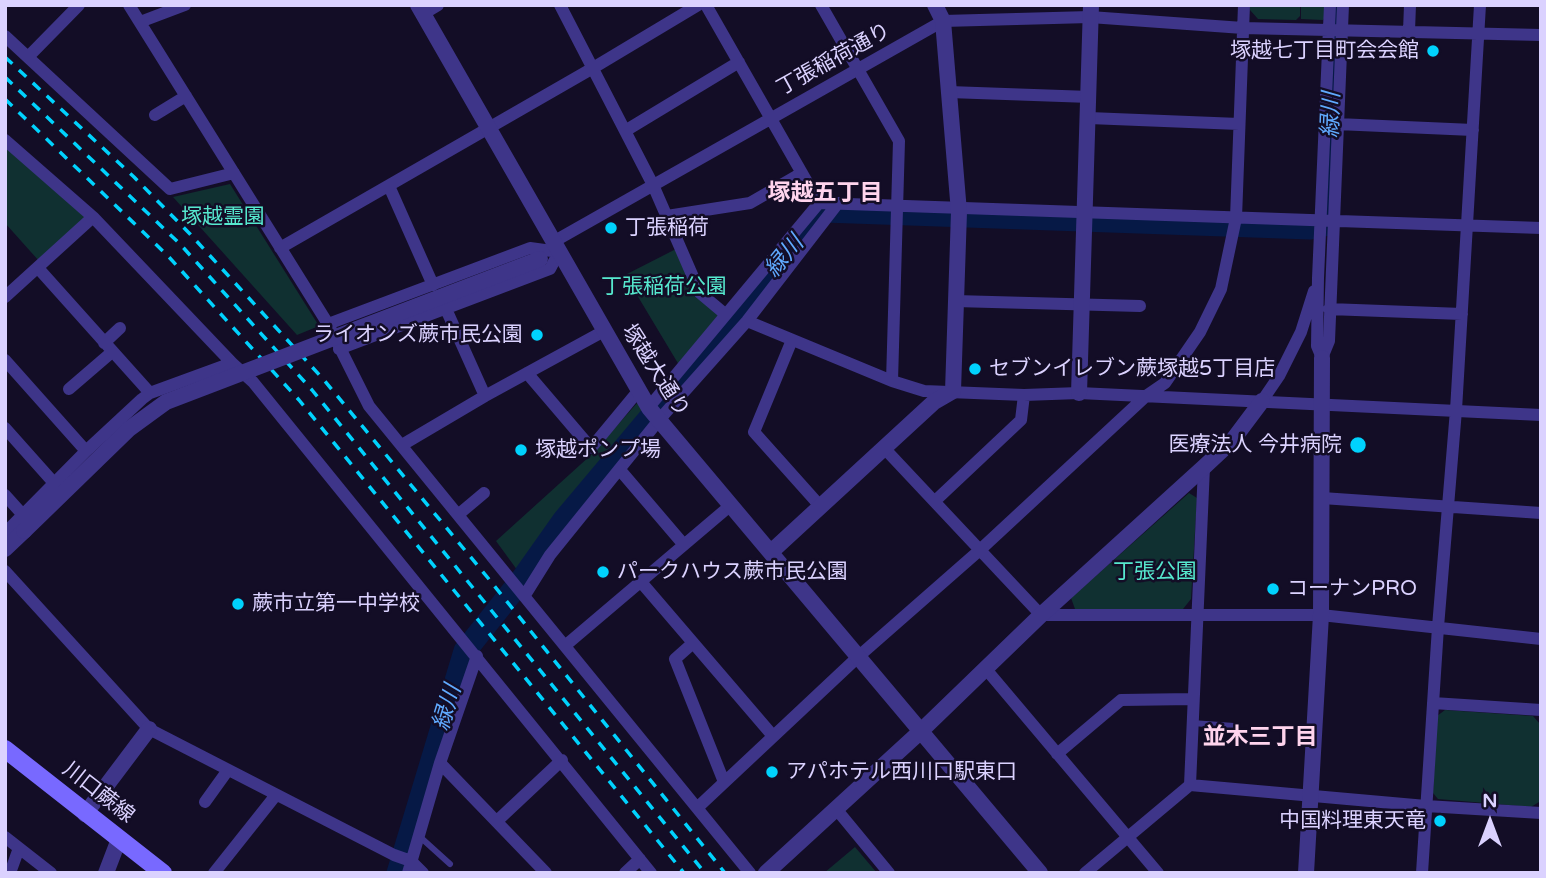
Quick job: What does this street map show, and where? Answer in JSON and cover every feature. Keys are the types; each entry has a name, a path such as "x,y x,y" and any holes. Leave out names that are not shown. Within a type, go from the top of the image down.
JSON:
{"main road":[{"name":"川口蕨線","path":"5,749 163,873"}],"street":[{"path":"29,58 79,5"},
{"path":"129,5 328,324 369,406 750,873"},
{"path":"140,22 185,5"},
{"path":"420,10 439,5"},
{"path":"560,5 653,185 700,293 725,314"},
{"path":"280,248 698,5"},
{"path":"706,5 819,203"},
{"path":"821,5 899,141 892,381"},
{"path":"934,5 943,21 959,214 953,391"},
{"path":"697,808 859,656 981,549 1146,396 1165,383 1200,332 1222,289 1236,223 1244,5"},
{"path":"1322,358 1317,346 1318,278 1337,124 1335,29 1330,5"},
{"path":"1306,873 1321,615 1322,358 1329,341 1326,223 1335,29 1342,5"},
{"path":"1409,31 1410,5"},
{"path":"1422,873 1456,411 1480,5"},
{"name":"塚越大通り","path":"420,10 654,414 1040,873"},
{"path":"1079,393 1091,11"},
{"name":"丁張稲荷通り","path":"339,349 550,269 556,247 653,185 943,21 1091,11 1243,27 1541,35"},
{"path":"5,36 170,189 233,173"},
{"path":"625,131 738,62"},
{"path":"949,92 1090,97"},
{"path":"155,115 186,96"},
{"path":"1089,118 1239,124"},
{"path":"1337,124 1473,130"},
{"path":"5,140 93,217 253,382 651,873"},
{"path":"667,216 750,203 802,173"},
{"path":"389,186 433,285"},
{"path":"819,203 959,214 1236,223 1541,228"},
{"path":"524,594 550,555 620,470 654,414 725,314 819,203"},
{"path":"654,414 747,321 838,204"},
{"path":"5,297 93,217"},
{"path":"5,533 24,523 129,429 166,402 540,260 556,247"},
{"path":"328,324 530,248 556,247"},
{"path":"38,268 149,393"},
{"path":"766,873 837,810 1041,615 1232,441 1279,376 1301,332 1318,278"},
{"path":"955,301 1140,306"},
{"path":"446,309 485,396"},
{"path":"1329,309 1462,314"},
{"path":"747,321 892,381 924,391 1024,395 1079,393 1541,415"},
{"path":"69,389 108,347 120,328"},
{"path":"402,445 604,331"},
{"path":"792,340 754,432 821,507"},
{"path":"5,360 86,451"},
{"path":"5,549 54,483 149,393 232,363"},
{"path":"527,373 591,448 639,390"},
{"path":"771,552 934,402 953,391"},
{"path":"935,501 1021,420 1024,395"},
{"path":"5,428 54,483"},
{"path":"885,449 1041,615 1321,615 1541,639"},
{"path":"1190,785 1204,467"},
{"path":"620,470 684,545"},
{"path":"459,514 484,493"},
{"path":"5,495 24,523"},
{"path":"1322,499 1541,513"},
{"path":"566,645 731,505"},
{"path":"5,571 149,729 394,855 423,873"},
{"path":"641,582 773,736"},
{"path":"693,643 675,659 724,782"},
{"path":"410,867 440,763 477,656"},
{"path":"985,668 1158,873"},
{"path":"1057,754 1121,700 1193,699"},
{"path":"1433,703 1541,710"},
{"path":"85,814 149,729"},
{"path":"497,821 562,760"},
{"path":"440,763 546,873"},
{"path":"205,803 228,770"},
{"path":"1085,873 1190,785 1426,806 1541,813"},
{"path":"214,873 276,795"},
{"path":"837,810 889,873"},
{"path":"5,837 51,873"},
{"path":"106,873 119,839"},
{"path":"10,873 19,848"},
{"path":"625,873 640,859"}],"lane":[{"path":"1192,723 1234,726"},
{"path":"419,835 450,864"}],"green space":[{"path":"1250,5 1300,5 1300,16 1296,20 1258,19 1250,10"},
{"path":"1301,5 1326,5 1326,16 1323,20 1301,19"},
{"path":"5,146 87,218 39,261 5,223"},
{"name":"塚越霊園","path":"230,184 319,326 297,335 173,197"},
{"name":"丁張稲荷公園","path":"676,249 721,314 679,365 625,275"},
{"path":"638,402 649,420 564,520 523,578 496,541 591,455"},
{"name":"丁張公園","path":"1189,493 1197,498 1191,599 1183,609 1075,609 1071,598"},
{"path":"1445,710 1533,716 1540,724 1539,802 1531,807 1438,799 1433,793 1437,716"},
{"path":"855,847 877,873 824,873"}],"waterway":[{"name":"緑川","path":"398,873 465,651 523,578 564,520 824,211 1310,228 1324,225 1328,217 1337,5"}],"railway":[{"path":"5,57 134,177 324,380 488,578 725,873"},
{"path":"5,77 180,244 312,390 705,873"},
{"path":"5,99 168,256 299,400 684,873"}],"place":[{"name":"塚越七丁目町会会館","path":"1433,51"},
{"name":"丁張稲荷","path":"611,228"},
{"name":"ライオンズ蕨市民公園","path":"537,335"},
{"name":"セブンイレブン蕨塚越5丁目店","path":"975,369"},
{"name":"医療法人 今井病院","path":"1358,445"},
{"name":"塚越ポンプ場","path":"521,450"},
{"name":"パークハウス蕨市民公園","path":"603,572"},
{"name":"コーナンPRO","path":"1273,589"},
{"name":"蕨市立第一中学校","path":"238,604"},
{"name":"アパホテル西川口駅東口","path":"772,772"},
{"name":"中国料理東天竜","path":"1440,821"}],"district":[{"name":"塚越五丁目","path":"825,194"},
{"name":"並木三丁目","path":"1260,738"}]}
